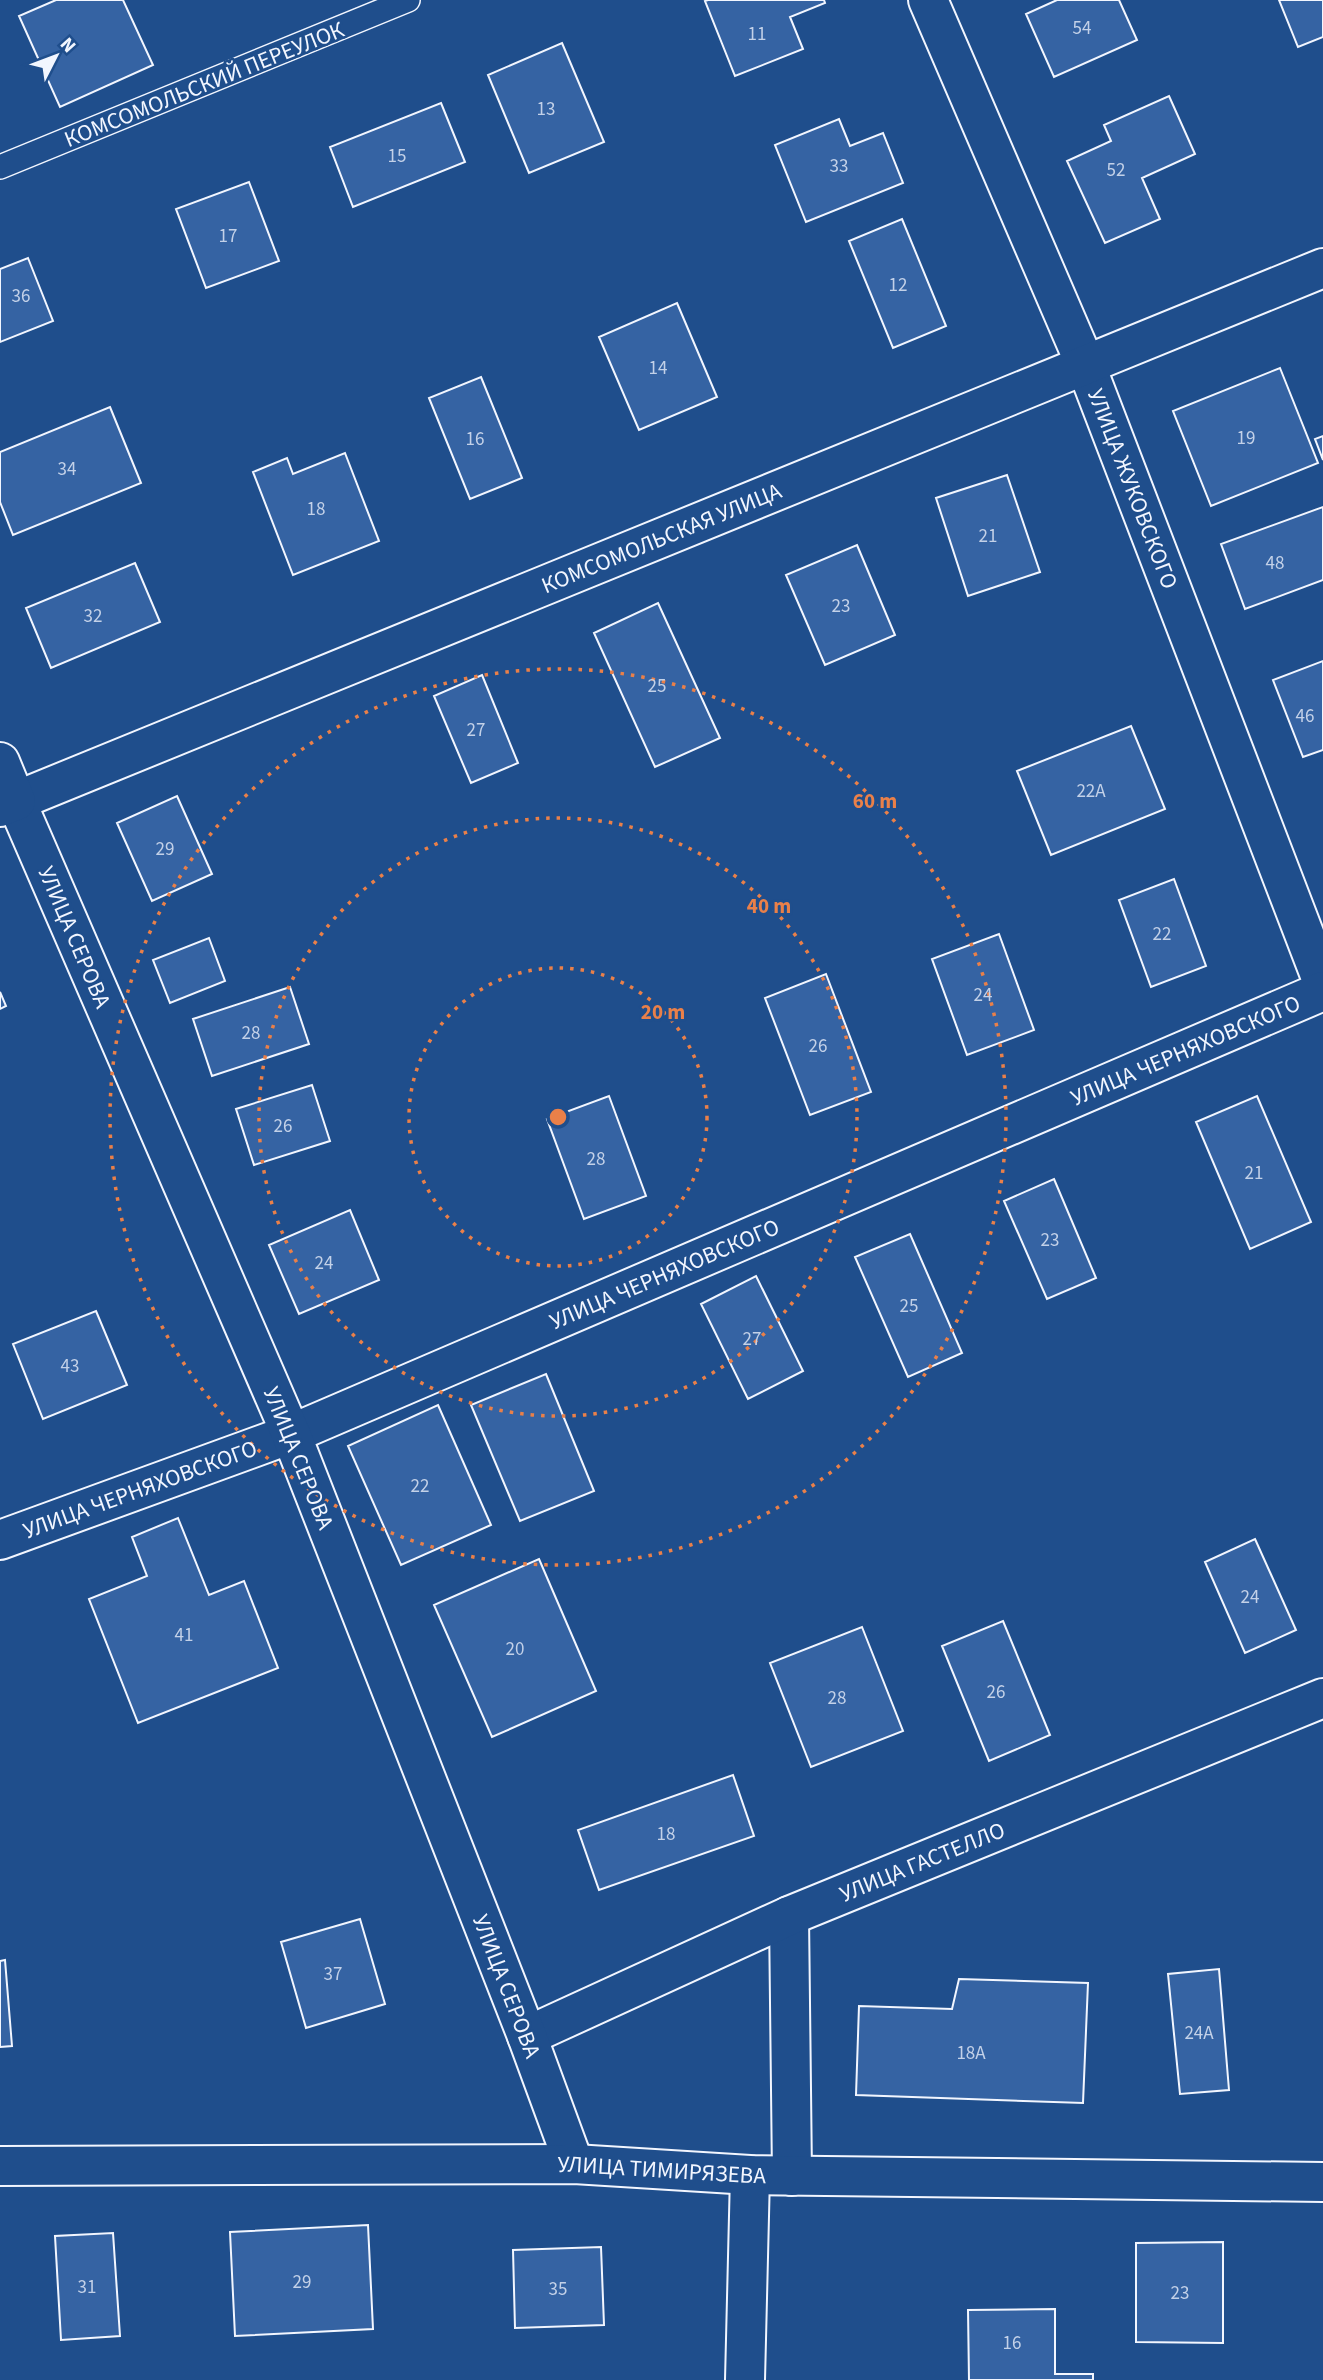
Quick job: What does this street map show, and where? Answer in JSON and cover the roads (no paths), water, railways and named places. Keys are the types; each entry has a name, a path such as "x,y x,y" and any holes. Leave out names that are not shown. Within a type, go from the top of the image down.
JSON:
{"street":[{"name":"УЛИЦА ЖУКОВСКОГО","path":"928,0 1086,366 1323,983"},
{"name":"КОМСОМОЛЬСКАЯ УЛИЦА","path":"8,804 1323,268"},
{"name":"УЛИЦА СЕРОВА","path":"0,762 8,804 291,1434 527,2036 574,2164"},
{"name":"УЛИЦА ЧЕРНЯХОВСКОГО","path":"0,1540 291,1434 1323,991"},
{"name":"УЛИЦА ГАСТЕЛЛО","path":"527,2036 789,1916 1323,1699"},
{"path":"789,1916 792,2176"},
{"name":"УЛИЦА ТИМИРЯЗЕВА","path":"0,2166 574,2164 750,2175 1323,2182"},
{"path":"745,2380 750,2175"}],"lane":[{"name":"КОМСОМОЛЬСКИЙ ПЕРЕУЛОК","path":"0,167 408,0"}]}
